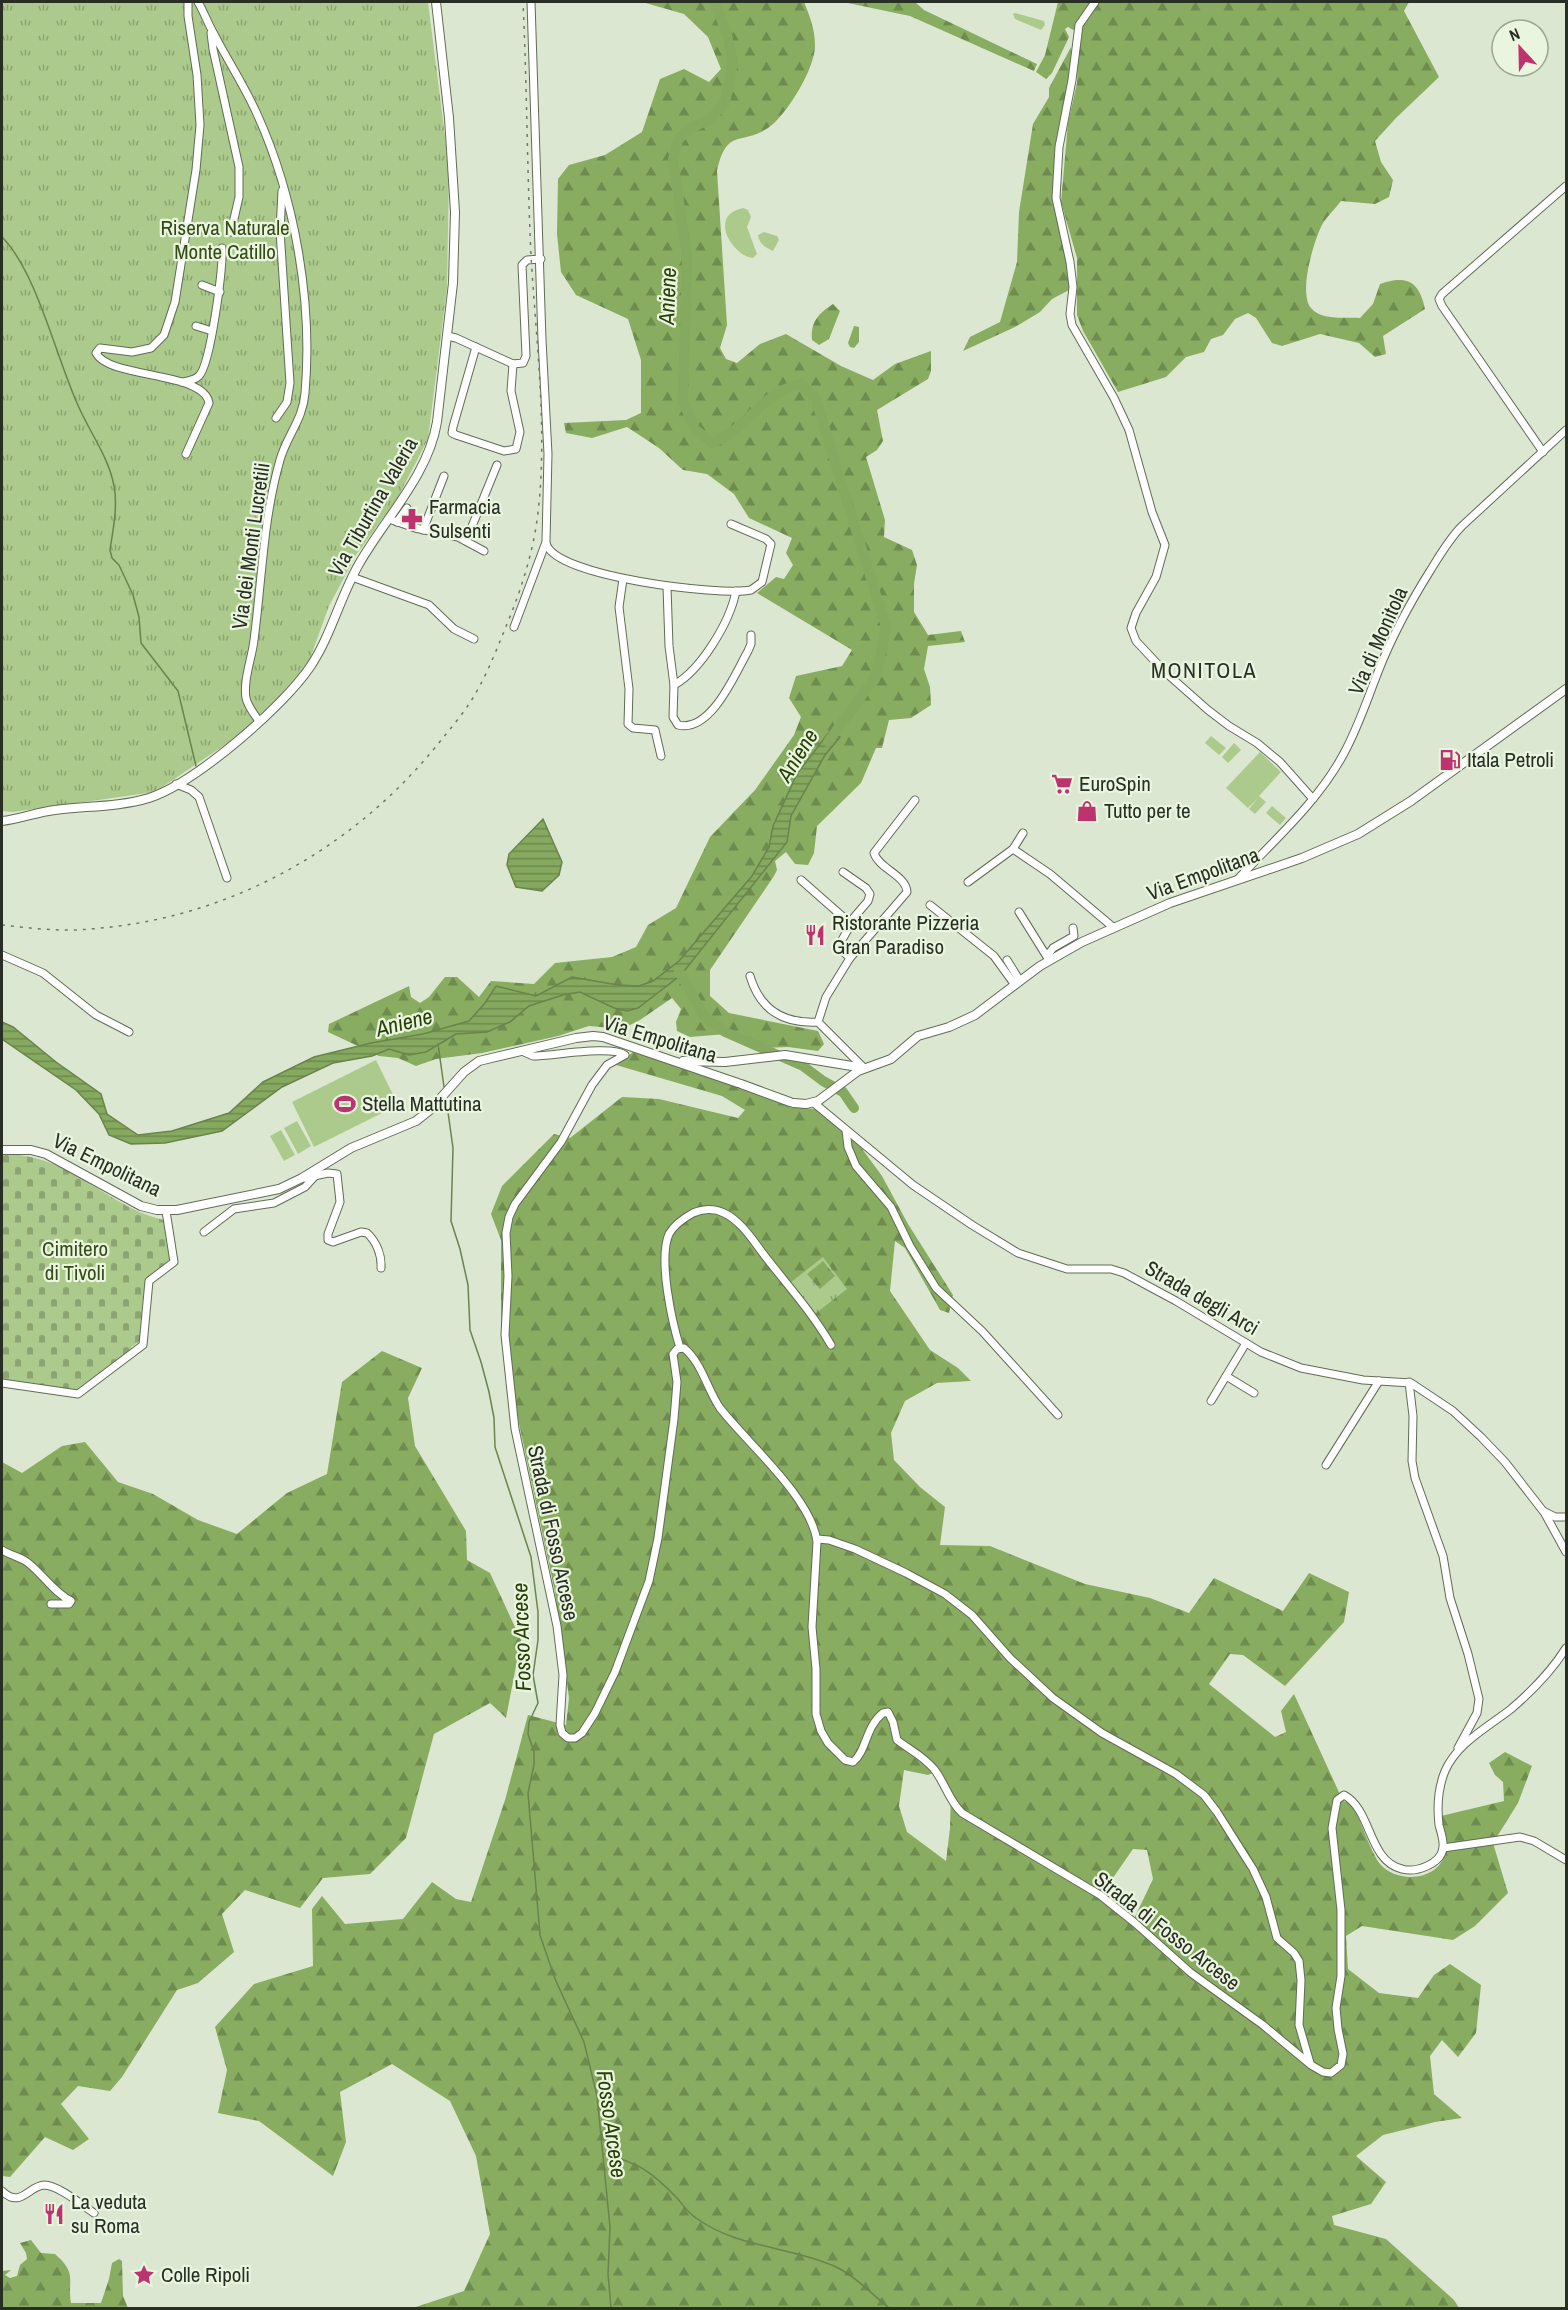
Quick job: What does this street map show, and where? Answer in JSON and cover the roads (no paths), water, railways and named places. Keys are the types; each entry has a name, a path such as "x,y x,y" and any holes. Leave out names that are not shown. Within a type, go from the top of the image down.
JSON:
{"main road":[{"name":"Via Tiburtina Valeria","path":"2,821 54,810 136,801 152,797 219,755 260,721 295,686 310,666 352,577 393,520 434,437 454,265 455,187 436,2"},
{"name":"Via Empolitana","path":"2,1149 31,1150 46,1154 153,1210 185,1209 260,1194 302,1178 348,1149 410,1124 422,1117 464,1072 476,1063 593,1036 675,1061 792,1103 817,1101 864,1068 887,1062 918,1036 971,1017 990,1005 1048,958 1177,901 1314,853 1369,828 1411,801 1566,689"},
{"path":"675,1061 725,1062 779,1055 864,1068"},
{"name":"Via Empolitana","path":"721,1077 718,1069 725,1062"},
{"path":"839,1063 845,1070 846,1079"}],"street":[{"path":"186,454 209,403 208,396 204,392 179,382 117,366 100,359 96,353 100,348 132,352 151,348 164,335 175,302 196,170 200,125 197,75 188,2"},
{"name":"Via dei Monti Lucretili","path":"198,2 256,113 283,186 304,290 306,382 301,417 279,462 262,559 254,642 246,693 250,709 260,721"},
{"path":"514,627 546,542 548,453 531,2"},
{"path":"1095,2 1078,25 1072,80 1059,147 1056,198 1071,271 1072,325 1129,430 1152,512 1165,545 1156,577 1139,607 1131,628 1136,641 1164,672 1208,710 1265,749 1280,762 1313,799"},
{"path":"212,30 213,49 239,167 239,197 231,232"},
{"path":"276,418 287,402 290,383 280,231 283,186"},
{"path":"1543,452 1439,299 1566,186"},
{"path":"179,382 196,378 202,372 220,292 222,248"},
{"path":"447,336 513,364 522,364 526,356 522,265 527,260 541,259"},
{"path":"202,285 220,292"},
{"path":"196,326 212,331"},
{"path":"476,347 453,427 452,433 456,435 507,452 516,449 520,432 511,391 513,364"},
{"name":"Via di Monitola","path":"1237,880 1313,799 1343,755 1364,712 1393,638 1414,598 1448,543 1462,526 1566,430"},
{"path":"466,541 497,465"},
{"path":"423,530 444,476"},
{"path":"393,520 407,508"},
{"path":"393,520 423,530 450,534 484,551"},
{"path":"546,542 549,551 567,561 623,579 667,587 750,591 760,585 771,546 767,540 731,524"},
{"path":"352,577 429,605 454,629 474,639"},
{"path":"623,579 619,607 629,689 628,724 634,729 655,730 661,756"},
{"path":"667,587 669,646 675,685 675,722 679,725 687,725 703,719 713,710 750,646 751,635"},
{"path":"675,685 689,676 699,664 729,613 736,591"},
{"path":"176,784 191,790 199,797 227,878"},
{"path":"818,1022 829,993 850,958 907,892 904,883 878,862 874,853 915,800"},
{"path":"968,882 1013,849 1023,832"},
{"path":"1013,849 1053,876 1114,928"},
{"path":"843,872 866,888 870,894 868,901 850,922 838,947 850,958"},
{"path":"801,880 850,922"},
{"path":"930,905 994,956 1017,983"},
{"path":"1019,912 1048,958"},
{"path":"1048,958 1052,949 1074,936 1072,928"},
{"path":"2,955 43,973 96,1015 129,1032"},
{"path":"1006,960 1017,983"},
{"path":"750,976 758,998 777,1014 798,1022 818,1022 864,1068"},
{"name":"Strada di Fosso Arcese","path":"524,1052 535,1056 604,1051 622,1052 625,1055 607,1065 588,1091 565,1137 515,1204 509,1217 506,1233 508,1276 505,1335 513,1420 557,1626 563,1682 560,1725 562,1733 568,1738 582,1733 595,1713 614,1676 646,1590 656,1548 674,1419 677,1382 673,1354 680,1348"},
{"name":"Strada degli Arci","path":"817,1101 846,1130 913,1185 964,1221 1014,1251 1067,1269 1111,1269 1124,1273 1282,1362 1312,1372 1379,1381 1409,1382"},
{"path":"846,1130 848,1147 856,1166 891,1207 907,1242 934,1284 982,1331 1058,1415"},
{"path":"302,1178 335,1173 339,1178 340,1202 328,1240 333,1242 359,1233 368,1233 376,1245 382,1263 381,1268"},
{"path":"204,1232 234,1209 274,1203 305,1187 316,1175"},
{"name":"Strada di Fosso Arcese","path":"680,1348 669,1296 666,1244 670,1232 680,1222 695,1212 707,1210 723,1212 741,1226 808,1310 831,1345"},
{"path":"2,1383 78,1394 143,1345 149,1281 174,1262 166,1211"},
{"path":"1211,1401 1246,1343"},
{"name":"Strada di Fosso Arcese","path":"680,1348 686,1349 693,1358 720,1407 791,1491 810,1522 817,1539 812,1627 816,1669 814,1702 819,1728 832,1747 845,1760 853,1762 859,1755 872,1724 880,1715 888,1712 897,1740 916,1752 930,1765 951,1800 962,1813 1106,1899 1191,1973 1263,2025 1311,2065"},
{"path":"1226,1376 1254,1393"},
{"path":"1326,1465 1379,1381"},
{"path":"817,1539 829,1540 855,1549 945,1594 972,1615 1010,1658 1058,1702 1114,1741 1179,1776 1202,1792 1253,1869 1266,1897 1279,1940 1298,1959 1301,1976 1299,2025 1311,2065 1323,2072 1333,2072 1341,2065 1343,2056 1336,2008 1341,1976 1341,1915 1332,1833 1333,1814 1337,1800 1342,1795 1350,1798 1380,1851 1390,1863 1400,1869 1411,1870 1428,1865 1438,1858 1443,1848 1439,1821 1439,1794 1445,1773 1476,1716 1479,1699 1449,1594 1443,1556 1414,1473 1409,1382"},
{"path":"1409,1382 1449,1408 1505,1462 1543,1511 1566,1552"},
{"path":"1543,1511 1555,1516 1566,1517"},
{"path":"2,1550 26,1561 61,1596 71,1601 69,1604 51,1604"},
{"path":"1455,1752 1535,1688 1566,1648"},
{"path":"1443,1848 1520,1837 1534,1841 1566,1860"},
{"path":"2,2191 14,2198 25,2195 40,2186 48,2186 62,2192 94,2213"}],"waterway":[{"name":"Aniene","path":"715,2 727,35 733,63 725,103 710,119 689,129 678,140 673,159 687,257 683,402 695,429 712,443 735,429 764,403 787,388 801,384 815,397 886,627 876,676 828,742"},
{"path":"2,237 14,252 35,292 77,403 108,465 114,486 115,502 110,550 112,558 119,565 133,595 139,617 141,643 178,691 196,766"},
{"path":"679,971 704,1016 725,1032 803,1066 843,1092 854,1108"},
{"name":"Fosso Arcese","path":"438,1044 444,1087"},
{"name":"Fosso Arcese","path":"446,1098 453,1148 451,1221 468,1285 470,1330 489,1392 494,1418 495,1447 531,1557 538,1612 538,1640 533,1675 538,1703 529,1722 528,1734 534,1752 534,1765 528,1793 540,1935 555,1979 584,2042 597,2096 610,2227 608,2274 611,2308"},
{"path":"604,2154 627,2161 652,2175 677,2198 690,2214 712,2228 746,2241 817,2259 834,2266 856,2280 889,2308"}],"railway":[{"path":"2,925 68,930 142,922 192,910 240,893 286,871 330,844 370,813 408,778 475,695 520,591 533,545 539,500 542,430 531,255 523,2"}],"place":[{"name":"Farmacia Sulsenti","path":"412,519"},
{"name":"Itala Petroli","path":"1450,760"},
{"name":"EuroSpin","path":"1062,784"},
{"name":"Tutto per te","path":"1087,811"},
{"name":"Ristorante Pizzeria Gran Paradiso","path":"815,935"},
{"name":"Stella Mattutina","path":"345,1104"},
{"name":"La veduta su Roma","path":"54,2214"},
{"name":"Colle Ripoli","path":"144,2275"}],"district":[{"name":"MONITOLA","path":"1204,670"}],"park label":[{"name":"Riserva Naturale Monte Catillo","path":"225,240"},
{"name":"Cimitero di Tivoli","path":"75,1261"}]}
